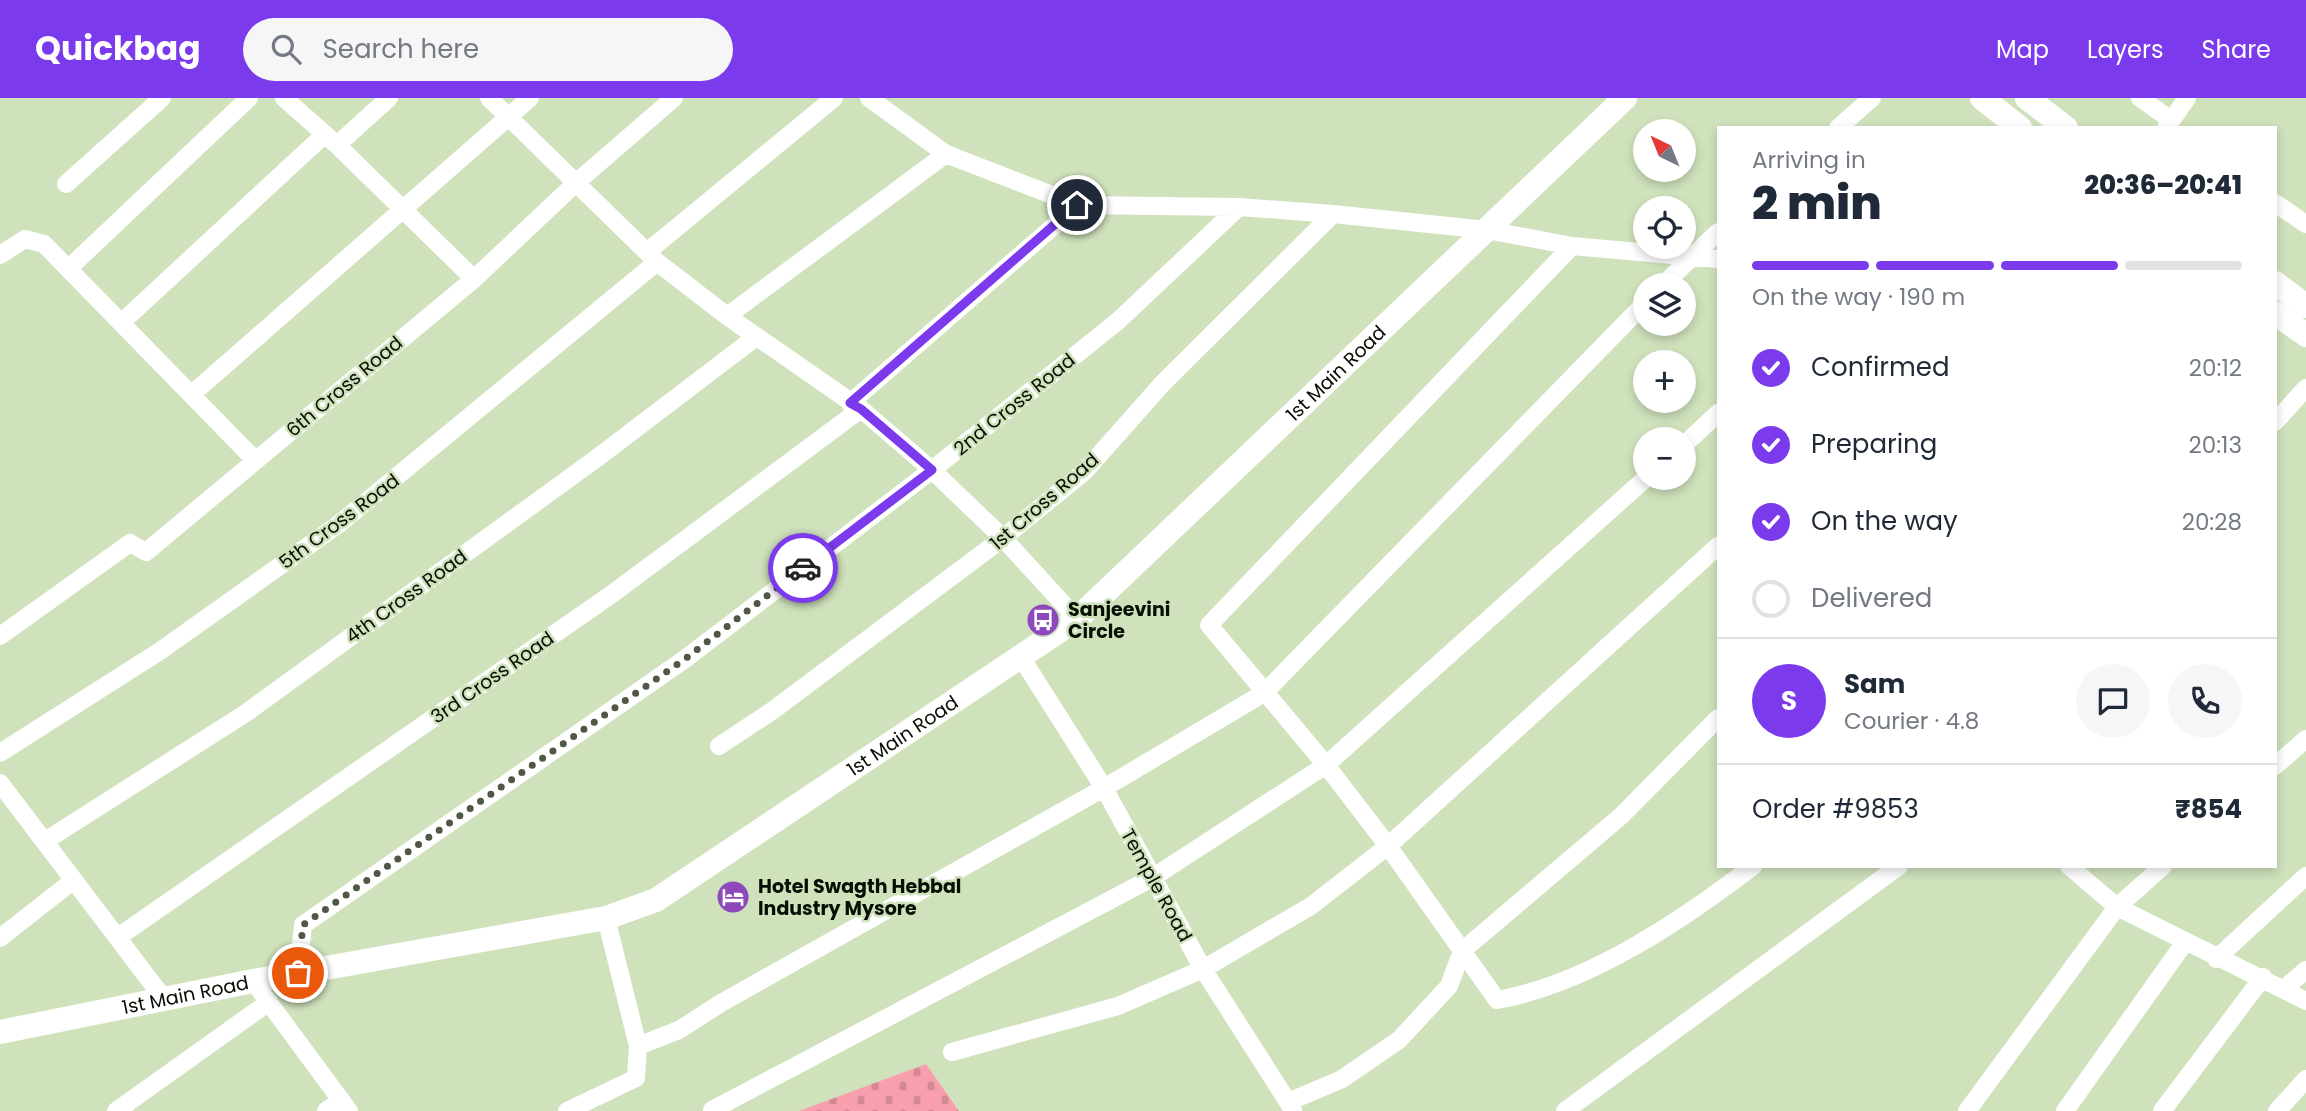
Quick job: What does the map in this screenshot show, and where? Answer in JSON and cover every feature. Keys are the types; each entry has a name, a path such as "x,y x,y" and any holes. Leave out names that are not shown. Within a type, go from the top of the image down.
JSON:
{"street":[{"path":"66,184 162,98"},
{"path":"70,267 248,98"},
{"path":"284,98 474,279"},
{"path":"121,323 331,140 389,98"},
{"path":"489,98 578,181 652,257 727,316 856,406 932,470 1003,538 1077,619"},
{"path":"192,394 400,209 530,98"},
{"name":"6th Cross Road","path":"0,636 130,543 146,552 474,279 578,181 674,98"},
{"name":"5th Cross Road","path":"0,753 160,651 339,524 834,98"},
{"path":"869,98 946,154 1077,205 1239,207 1334,214 1487,230 1572,246 1633,251"},
{"name":"1st Main Road","path":"0,1032 253,981 606,919 656,900 1077,619 1625,98"},
{"path":"1840,126 1872,98"},
{"path":"1982,98 2017,126"},
{"path":"2027,98 2063,126"},
{"path":"2140,98 2169,124 2187,98"},
{"path":"727,316 946,154"},
{"path":"2277,204 2306,225"},
{"name":"3rd Cross Road","path":"118,937 612,593 856,406 1077,205"},
{"name":"2nd Cross Road","path":"298,973 303,925 685,659 932,470 1118,321 1239,207"},
{"name":"1st Cross Road","path":"719,746 772,711 1003,538 1085,471 1162,384 1334,214"},
{"path":"1696,252 1717,233"},
{"path":"0,255 25,239 44,244 70,267 255,460"},
{"path":"1572,246 1209,625 1326,765 1388,846 1497,1000 1537,993 1628,948 1708,901 1750,868"},
{"path":"1696,255 1717,258"},
{"path":"1675,273 1689,259"},
{"path":"2277,284 2306,306"},
{"path":"638,1046 679,1030 721,1003 1104,788 1264,693 1633,315"},
{"path":"2278,319 2306,335"},
{"name":"4th Cross Road","path":"45,841 257,704 597,458 756,337"},
{"path":"2277,420 2306,388"},
{"path":"1696,434 1717,414"},
{"path":"712,1110 1152,878 1326,765 1634,490"},
{"path":"952,1052 1118,1006 1203,969 1311,906 1388,846 1717,547"},
{"name":"Temple Road","path":"1021,657 1104,788 1203,969 1291,1107"},
{"path":"1291,1107 1342,1079 1399,1040 1448,986 1462,951 1621,816 1717,719"},
{"path":"2277,764 2306,739"},
{"path":"2,789 45,841 164,999"},
{"path":"1564,1111 1896,868"},
{"path":"2071,868 2117,907 2216,959 2263,977 2306,1001"},
{"path":"1967,1111 2117,907 2161,868"},
{"path":"2216,959 2306,876"},
{"path":"0,938 74,880"},
{"path":"567,1111 636,1077 638,1046 606,919"},
{"path":"2065,1111 2185,942"},
{"path":"2285,988 2306,970"},
{"path":"2162,1111 2263,977"},
{"path":"253,981 345,1106 326,1111"},
{"path":"116,1111 269,1002"},
{"path":"2277,1111 2306,1079"}],"green space":[{"path":"926,1064 959,1111 799,1111"}],"way so far":[{"path":"298,973 303,925 685,659 803,568"}],"place":[{"name":"Sanjeevini Circle","path":"1043,620"},
{"name":"Hotel Swagth Hebbal Industry Mysore","path":"733,897"}],"route":[{"path":"803,568 932,470 861,409 850,403 1077,205"}]}
